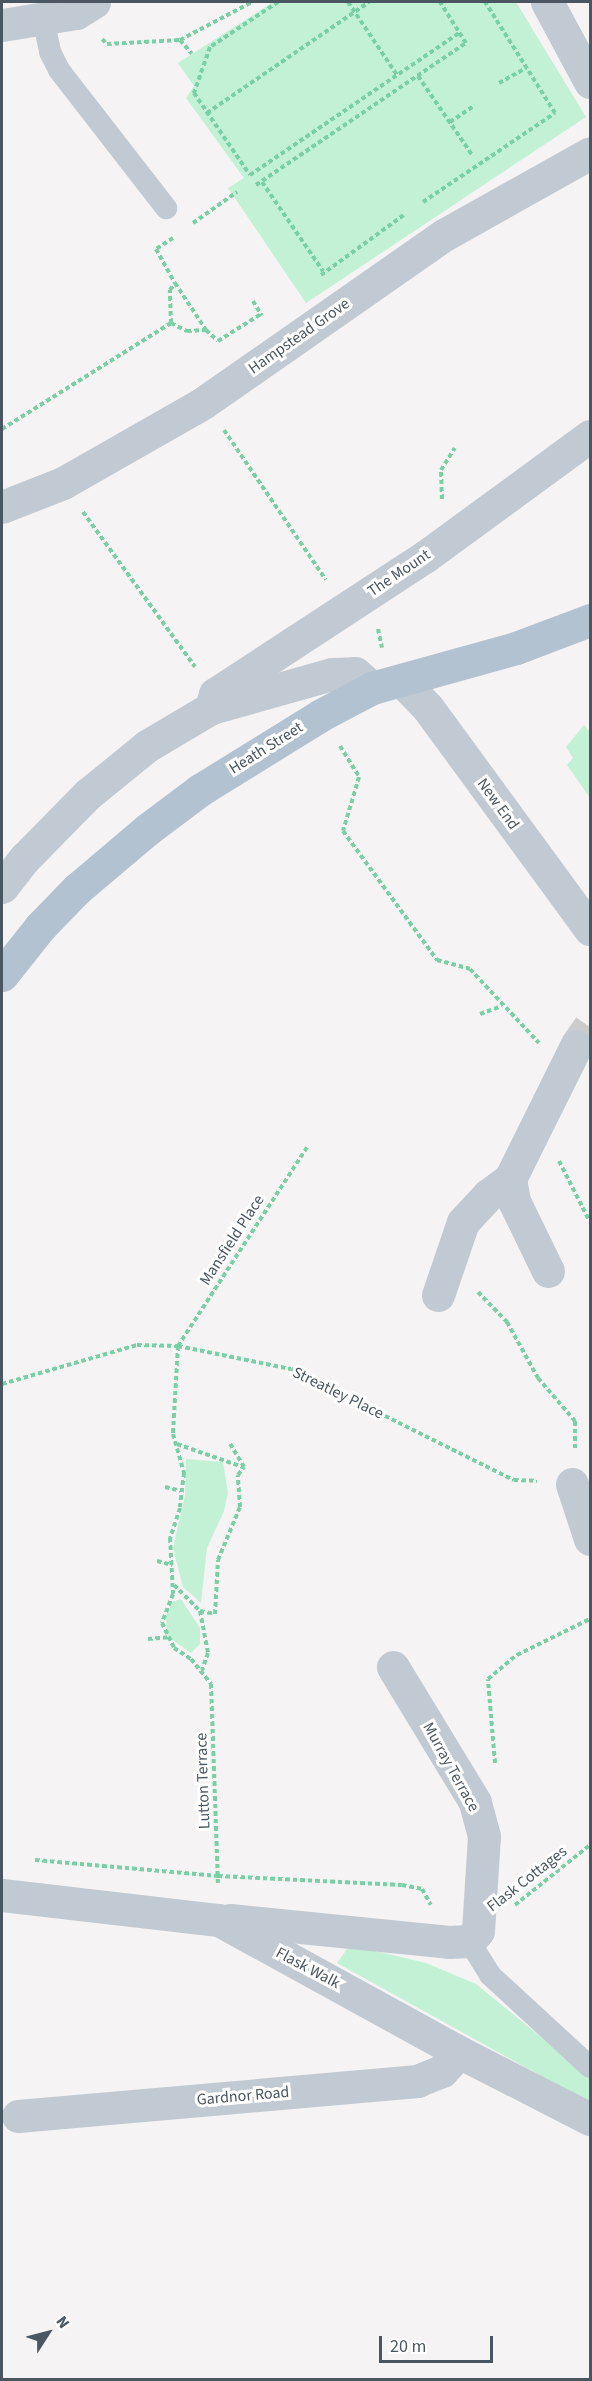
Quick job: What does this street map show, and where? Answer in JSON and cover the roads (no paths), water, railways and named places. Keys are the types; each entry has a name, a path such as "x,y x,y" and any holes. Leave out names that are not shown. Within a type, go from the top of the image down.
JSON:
{"main road":[{"name":"Heath Street","path":"2,975 40,927 77,889 148,829 236,767 321,715 388,684 516,648 591,620"}],"street":[{"path":"547,2 591,82"},
{"path":"2,25 43,18 85,7"},
{"name":"Hampstead Grove","path":"2,507 63,483 203,404 444,236 591,153"},
{"name":"The Mount","path":"2,887 25,858 88,794 147,746 358,602 591,436"},
{"name":"The Mount","path":"213,701 332,674 355,673 388,684"},
{"name":"New End","path":"388,684 428,708 591,929"},
{"path":"438,1295 463,1222 488,1195 510,1179 576,1046"},
{"path":"510,1179 514,1201 548,1271"},
{"path":"572,1484 591,1539"},
{"name":"Murray Terrace","path":"393,1668 475,1802 484,1836 468,1938"},
{"name":"Flask Walk","path":"2,1895 219,1920 459,2052 591,2119"},
{"path":"219,1920 468,1938"},
{"name":"Gardnor Road","path":"18,2116 417,2080 442,2071 459,2052"}],"lane":[{"path":"43,18 50,52 58,70 165,208"},
{"path":"468,1938 490,1975 591,2067"}],"tunnel":[{"path":"576,1046 590,1026"}]}
